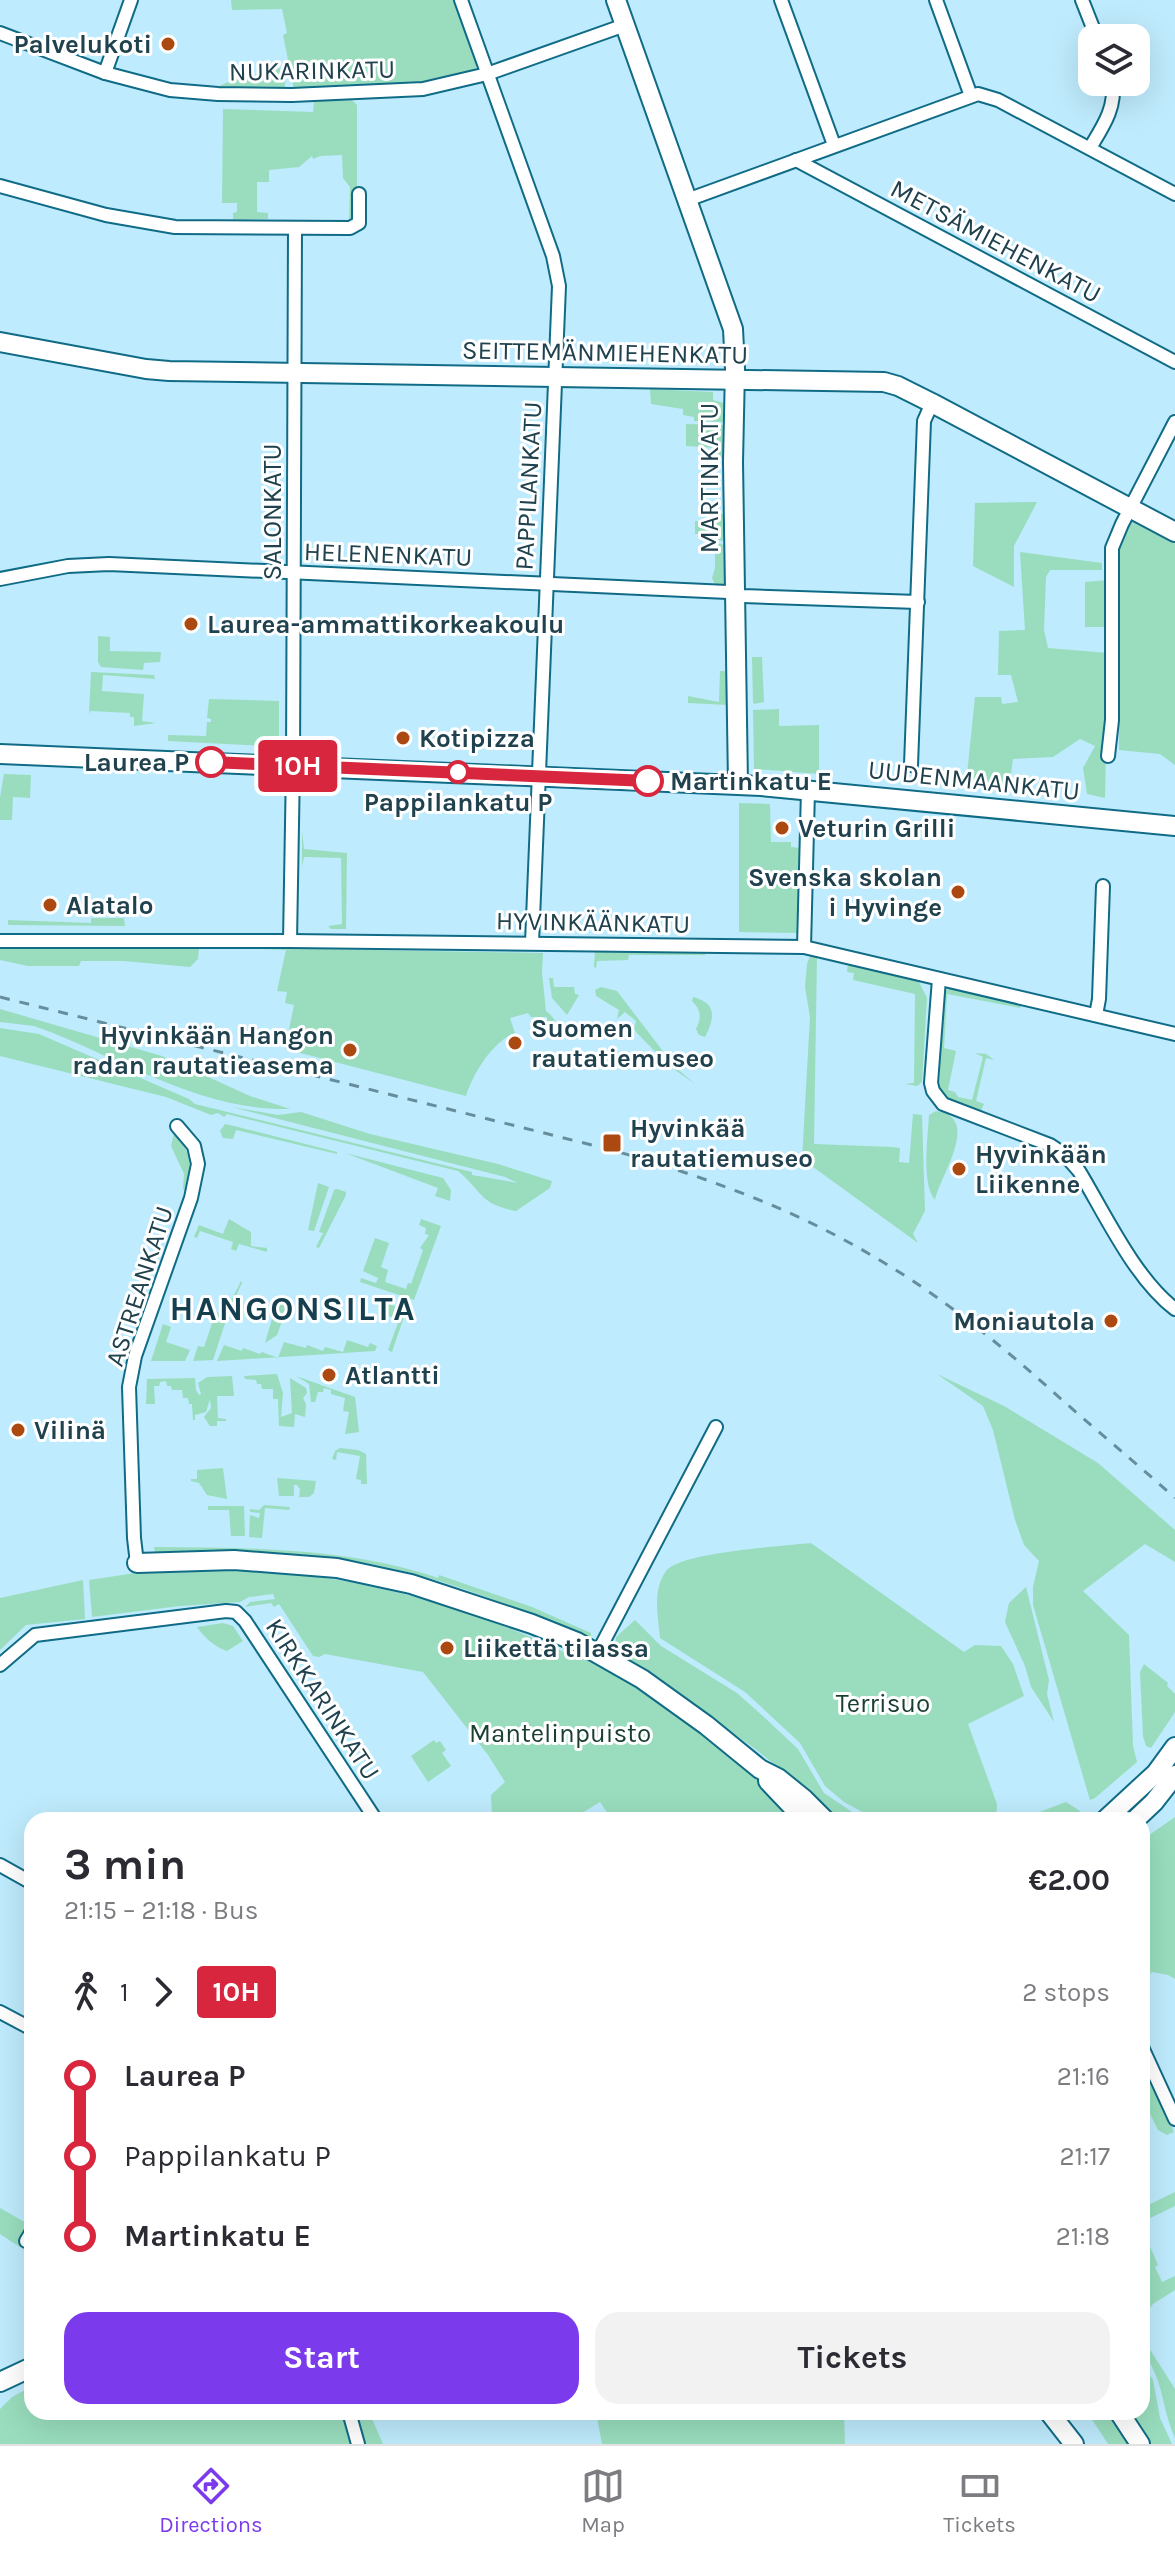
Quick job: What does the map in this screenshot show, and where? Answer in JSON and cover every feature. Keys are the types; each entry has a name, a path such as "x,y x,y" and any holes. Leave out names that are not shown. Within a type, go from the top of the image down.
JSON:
{"main road":[{"name":"MARTINKATU","path":"616,0 730,316 735,348 733,462 738,784"},
{"name":"SEITTEMÄNMIEHENKATU","path":"0,342 146,369 884,382 932,403 1175,532"},
{"name":"UUDENMAANKATU","path":"0,754 738,784 1175,826"},
{"path":"137,1563 265,1561 337,1568 463,1599 532,1624 577,1642 642,1679 760,1769 778,1778 817,1812"},
{"path":"1142,1812 1169,1780 1175,1747"},
{"path":"760,1769 772,1787 797,1812"},
{"path":"1118,1812 1169,1780"},
{"path":"0,2382 24,2371"},
{"path":"1055,2420 1074,2444"},
{"path":"1124,2420 1140,2444"}],"street":[{"path":"105,73 131,0"},
{"name":"PAPPILANKATU","path":"461,0 557,272 559,286 532,943"},
{"path":"781,0 834,145"},
{"path":"936,0 971,96"},
{"path":"1082,0 1091,24"},
{"name":"NUKARINKATU","path":"0,33 105,73 170,90 208,94 292,95 407,91 487,74 625,25"},
{"path":"687,200 971,96 985,95 1175,194"},
{"path":"1090,148 1108,116 1113,96"},
{"name":"METSÄMIEHENKATU","path":"796,160 1175,362"},
{"path":"0,186 137,221 191,228 356,227 359,223 359,194"},
{"name":"SALONKATU","path":"290,941 295,228"},
{"path":"911,765 924,421 932,403"},
{"path":"1108,756 1112,720 1112,548 1175,422"},
{"name":"HELENENKATU","path":"0,579 68,566 109,564 918,602"},
{"path":"804,947 808,790"},
{"path":"1096,1015 1103,886"},
{"name":"HYVINKÄÄNKATU","path":"0,941 804,947 1175,1034"},
{"path":"939,979 931,1083 936,1098 950,1107 1050,1145 1065,1155 1079,1171 1146,1281 1175,1309"},
{"name":"ASTREANKATU","path":"137,1563 129,1387 135,1356 191,1198 198,1164 194,1146 177,1126"},
{"path":"597,1654 716,1427"},
{"name":"KIRKKARINKATU","path":"0,1665 35,1635 236,1612 245,1621 371,1812"},
{"path":"0,1865 24,1878"},
{"path":"0,2012 24,2025"},
{"path":"1150,2064 1175,2119"},
{"path":"351,2420 358,2444"}],"green space":[{"path":"231,0 455,0 477,66 473,71 418,85 294,90 283,35 287,33 282,9 232,10"},
{"path":"279,68 284,70 286,78 284,90 219,89 226,83"},
{"path":"314,100 352,100 357,105 357,193 352,220 349,221 350,187 343,178 342,155 313,159 312,156 299,167 269,170 269,182 257,182 257,212 268,213 268,219 233,220 237,203 222,203 223,109 313,112"},
{"path":"650,389 713,392 713,400 724,403 723,422 694,421 694,417 683,415 683,409 651,404"},
{"path":"686,424 723,425 724,458 718,458 718,448 686,446"},
{"path":"1037,502 1014,546 1014,587 973,566 975,503"},
{"path":"719,514 725,514 725,541 701,538 700,534 695,534 695,521 718,522"},
{"path":"1133,521 1175,541 1175,765 1160,754 1119,750 1118,555 1122,537"},
{"path":"715,543 726,545 726,584 715,584 712,578"},
{"path":"1020,552 1102,563 1102,570 1050,570 1046,577 1044,630 1048,648 1108,653 1105,798 1087,794 1083,768 1095,746 1080,739 1053,757 1013,759 1009,788 966,784 975,697 1001,697 1002,704 1018,702 1011,675 998,675 999,631 1025,630"},
{"path":"1109,580 1104,627 1085,627 1085,582"},
{"path":"98,636 110,637 110,651 161,652 160,662 144,663 143,670 101,667 98,662"},
{"path":"752,657 762,657 764,702 754,704 753,702"},
{"path":"720,671 727,671 728,705 688,703 688,696 719,702"},
{"path":"91,672 154,675 155,679 103,675 102,691 144,694 142,721 156,723 134,726 134,717 130,717 130,713 90,711 89,715"},
{"path":"209,699 279,701 279,742 268,746 168,741 168,735 206,736 207,722 211,722 207,718"},
{"path":"779,709 779,726 819,725 819,774 754,769 753,710"},
{"path":"4,774 31,775 30,798 13,797 12,820 0,820"},
{"path":"739,803 770,804 771,842 791,842 791,847 800,848 798,933 739,932"},
{"path":"302,830 304,849 347,853 346,929 331,929 328,926 342,924 341,858 304,857 302,866"},
{"path":"91,918 124,918 125,926 8,925 8,920 91,923"},
{"path":"209,947 543,953 546,1011 566,1036 548,1029 547,1017 531,1017 528,1013 510,1018 515,1033 484,1060 466,1096 285,1049 294,1005 285,1003 287,992 277,991 286,950"},
{"path":"0,948 199,948 198,959 190,967 124,961 81,961 79,966 28,966 0,960"},
{"path":"595,949 706,951 705,955 629,955 628,960 597,961 596,968"},
{"path":"811,954 817,955 814,1144 900,1148 899,1162 909,1163 913,1114 922,1115 925,1211 913,1234 918,1243 802,1159 810,1017 805,987"},
{"path":"848,963 918,980 927,998 922,1082 917,1086 905,1084 914,1083 915,994 853,980 854,973 847,972"},
{"path":"549,978 553,978 554,987 574,987 575,994 579,995 567,1015 552,998"},
{"path":"601,987 617,991 675,1067 695,1084 668,1065 636,1032 636,1021 625,1012 617,1019 619,1010 596,996 595,990"},
{"path":"953,988 1022,1004 1020,1008 947,994 944,1048 956,1051 948,1090 958,1097 972,1100 983,1057 975,1053 986,1054 994,1060 986,1058 976,1101 984,1104 981,1111 948,1099 939,1088 942,998 946,990"},
{"path":"693,997 706,1003 712,1012 705,1037 699,1035 696,1029 700,1014 692,1001"},
{"path":"0,1009 162,1056 250,1096 290,1109 259,1108 198,1094 34,1026 0,1022"},
{"path":"0,1028 39,1034 195,1104 472,1172 472,1175 518,1183 505,1177 232,1107 278,1115 301,1112 370,1134 498,1164 552,1181 550,1188 516,1211 504,1208 488,1201 458,1171 227,1114 224,1117 218,1113 211,1115 166,1097 0,1056"},
{"path":"936,1111 949,1115 956,1124 957,1135 935,1200 928,1183 926,1159 929,1115"},
{"path":"225,1124 337,1154 236,1130 233,1139 223,1138 220,1131"},
{"path":"174,1133 185,1147 189,1161 186,1192 183,1189 184,1174 171,1146"},
{"path":"345,1153 443,1178 451,1190 450,1201 435,1196 438,1188"},
{"path":"318,1183 329,1187 314,1231 308,1230"},
{"path":"334,1190 346,1192 346,1195 319,1248 316,1247 323,1233 319,1232"},
{"path":"229,1219 251,1232 251,1246 267,1248 267,1252 239,1244 236,1251 231,1249 233,1242 200,1231 197,1238 194,1237 199,1225 223,1234"},
{"path":"421,1219 441,1226 414,1300 360,1282 361,1278 376,1283 378,1278 363,1271 375,1238 389,1243 381,1267 388,1270 385,1282 406,1289 408,1283 411,1284 423,1250 420,1248 429,1235 425,1234 426,1228 419,1225"},
{"path":"241,1281 213,1360 193,1361 198,1346 204,1347 216,1312 221,1314 227,1309"},
{"path":"278,1298 289,1302 277,1335 265,1343"},
{"path":"384,1302 397,1307 399,1302 408,1305 392,1352 388,1350 399,1320 380,1313"},
{"path":"163,1324 171,1327 166,1342 190,1350 185,1361 151,1361"},
{"path":"347,1340 368,1347 370,1343 377,1346 375,1351 278,1357 284,1342 343,1352"},
{"path":"224,1345 276,1357 217,1361"},
{"path":"277,1374 283,1393 281,1417 292,1413 290,1378 306,1388 303,1398 305,1417 295,1414 294,1427 279,1426 278,1399 273,1399 273,1389 262,1389 256,1380 245,1379 244,1376"},
{"path":"937,1374 1004,1406 1098,1463 1175,1530 1175,1562 1145,1544 1083,1591 1129,1635 1133,1746 1137,1762 1090,1800 1033,1605 1033,1587 1039,1561 1024,1545 1015,1520 993,1430 983,1406"},
{"path":"232,1376 234,1396 217,1396 218,1418 226,1421 217,1421 217,1426 210,1426 204,1417 211,1408 210,1399 206,1412 195,1415 193,1420 192,1404 189,1404 188,1398 183,1398 182,1390 172,1390 166,1381 154,1386 155,1404 146,1404 147,1379 195,1378 199,1395 198,1383 207,1377"},
{"path":"296,1376 355,1397 359,1432 345,1434 349,1412 343,1411 345,1398 331,1394 331,1390 324,1388 323,1392 318,1392 315,1402 311,1402 309,1384"},
{"path":"340,1448 366,1454 367,1484 361,1484 361,1480 356,1479 360,1456 337,1452 336,1460 332,1459 335,1451"},
{"path":"223,1468 227,1499 207,1495 199,1483 191,1481 197,1479 197,1470"},
{"path":"277,1478 316,1481 314,1493 309,1497 299,1497 300,1489 294,1485 294,1496 279,1496"},
{"path":"264,1505 290,1507 289,1510 265,1508 262,1538 249,1537 250,1515 259,1518 260,1513 250,1512 250,1509 259,1510"},
{"path":"208,1506 244,1506 245,1536 231,1536 229,1510 208,1510"},
{"name":"Terrisuo","path":"811,1543 964,1652 975,1645 1001,1646 1013,1664 1024,1696 968,1724 997,1804 996,1812 862,1812 825,1786 800,1743 745,1692 660,1638 657,1604 659,1587 666,1571 675,1564 691,1559"},
{"path":"154,1547 297,1551 368,1560 438,1578 439,1575 532,1607 591,1633 591,1641 483,1596 399,1570 317,1557 236,1552 155,1552"},
{"name":"Mantelinpuisto","path":"229,1568 317,1576 445,1606 568,1654 566,1649 630,1683 690,1724 791,1812 607,1812 600,1802 584,1812 492,1812 491,1795 505,1782 488,1755 423,1672 325,1654 313,1656 279,1604 274,1607 271,1603 245,1607 250,1602 275,1599 273,1594 249,1597 240,1602 92,1617 89,1580 142,1572"},
{"path":"83,1580 85,1619 26,1625 0,1650 0,1598"},
{"path":"1026,1587 1049,1680 1047,1694 1054,1722 1031,1687 1005,1622 1009,1603"},
{"path":"635,1620 661,1646 737,1693 798,1749 824,1793 852,1812 824,1812 758,1751 623,1658 615,1645 616,1637"},
{"path":"223,1623 233,1626 243,1641 227,1651 210,1641 197,1627"},
{"path":"1144,1664 1168,1683 1167,1686 1175,1694 1175,1712 1151,1748 1146,1746 1143,1736 1140,1672"},
{"path":"434,1740 436,1743 440,1741 446,1750 442,1753 451,1766 428,1782 411,1756"},
{"path":"1066,1802 1080,1811 1080,1812 1039,1812"},
{"path":"1175,1817 1175,1979 1168,1975 1150,1974 1150,1834"},
{"path":"1150,2079 1174,2132 1167,2135 1158,2130 1150,2114"},
{"path":"1175,2192 1175,2206 1150,2218 1150,2204"},
{"path":"0,2208 24,2222 24,2250 0,2234"},
{"path":"1150,2246 1162,2282 1175,2276 1175,2290 1150,2308"},
{"path":"1150,2350 1175,2389 1175,2438 1169,2423 1150,2362"},
{"path":"1150,2375 1160,2418 1172,2444 1148,2444 1132,2420 1150,2420"},
{"path":"24,2390 24,2420 372,2420 383,2444 0,2444 0,2409"},
{"path":"598,2420 844,2420 845,2444 602,2444"},
{"path":"1092,2420 1113,2420 1128,2444 1108,2444"}],"railway":[{"path":"0,997 612,1150 712,1182 777,1208 871,1255 942,1301 1009,1353 1175,1498"}],"bus line":[{"name":"10H","path":"211,762 648,781"}],"place":[{"name":"Palvelukoti","path":"168,44"},
{"name":"Laurea-ammattikorkeakoulu","path":"191,624"},
{"name":"Kotipizza","path":"403,738"},
{"name":"Laurea P","path":"211,762"},
{"name":"Pappilankatu P","path":"458,772"},
{"name":"Martinkatu E","path":"648,781"},
{"name":"Veturin Grilli","path":"782,828"},
{"name":"Svenska skolan i Hyvinge","path":"958,892"},
{"name":"Alatalo","path":"50,905"},
{"name":"Suomen rautatiemuseo","path":"515,1043"},
{"name":"Hyvinkään Hangon radan rautatieasema","path":"350,1050"},
{"name":"Hyvinkää rautatiemuseo","path":"612,1143"},
{"name":"Hyvinkään Liikenne","path":"959,1169"},
{"name":"Moniautola","path":"1111,1321"},
{"name":"Atlantti","path":"329,1375"},
{"name":"Vilinä","path":"18,1430"},
{"name":"Liikettä tilassa","path":"447,1648"}],"district":[{"name":"HANGONSILTA","path":"293,1308"}]}
